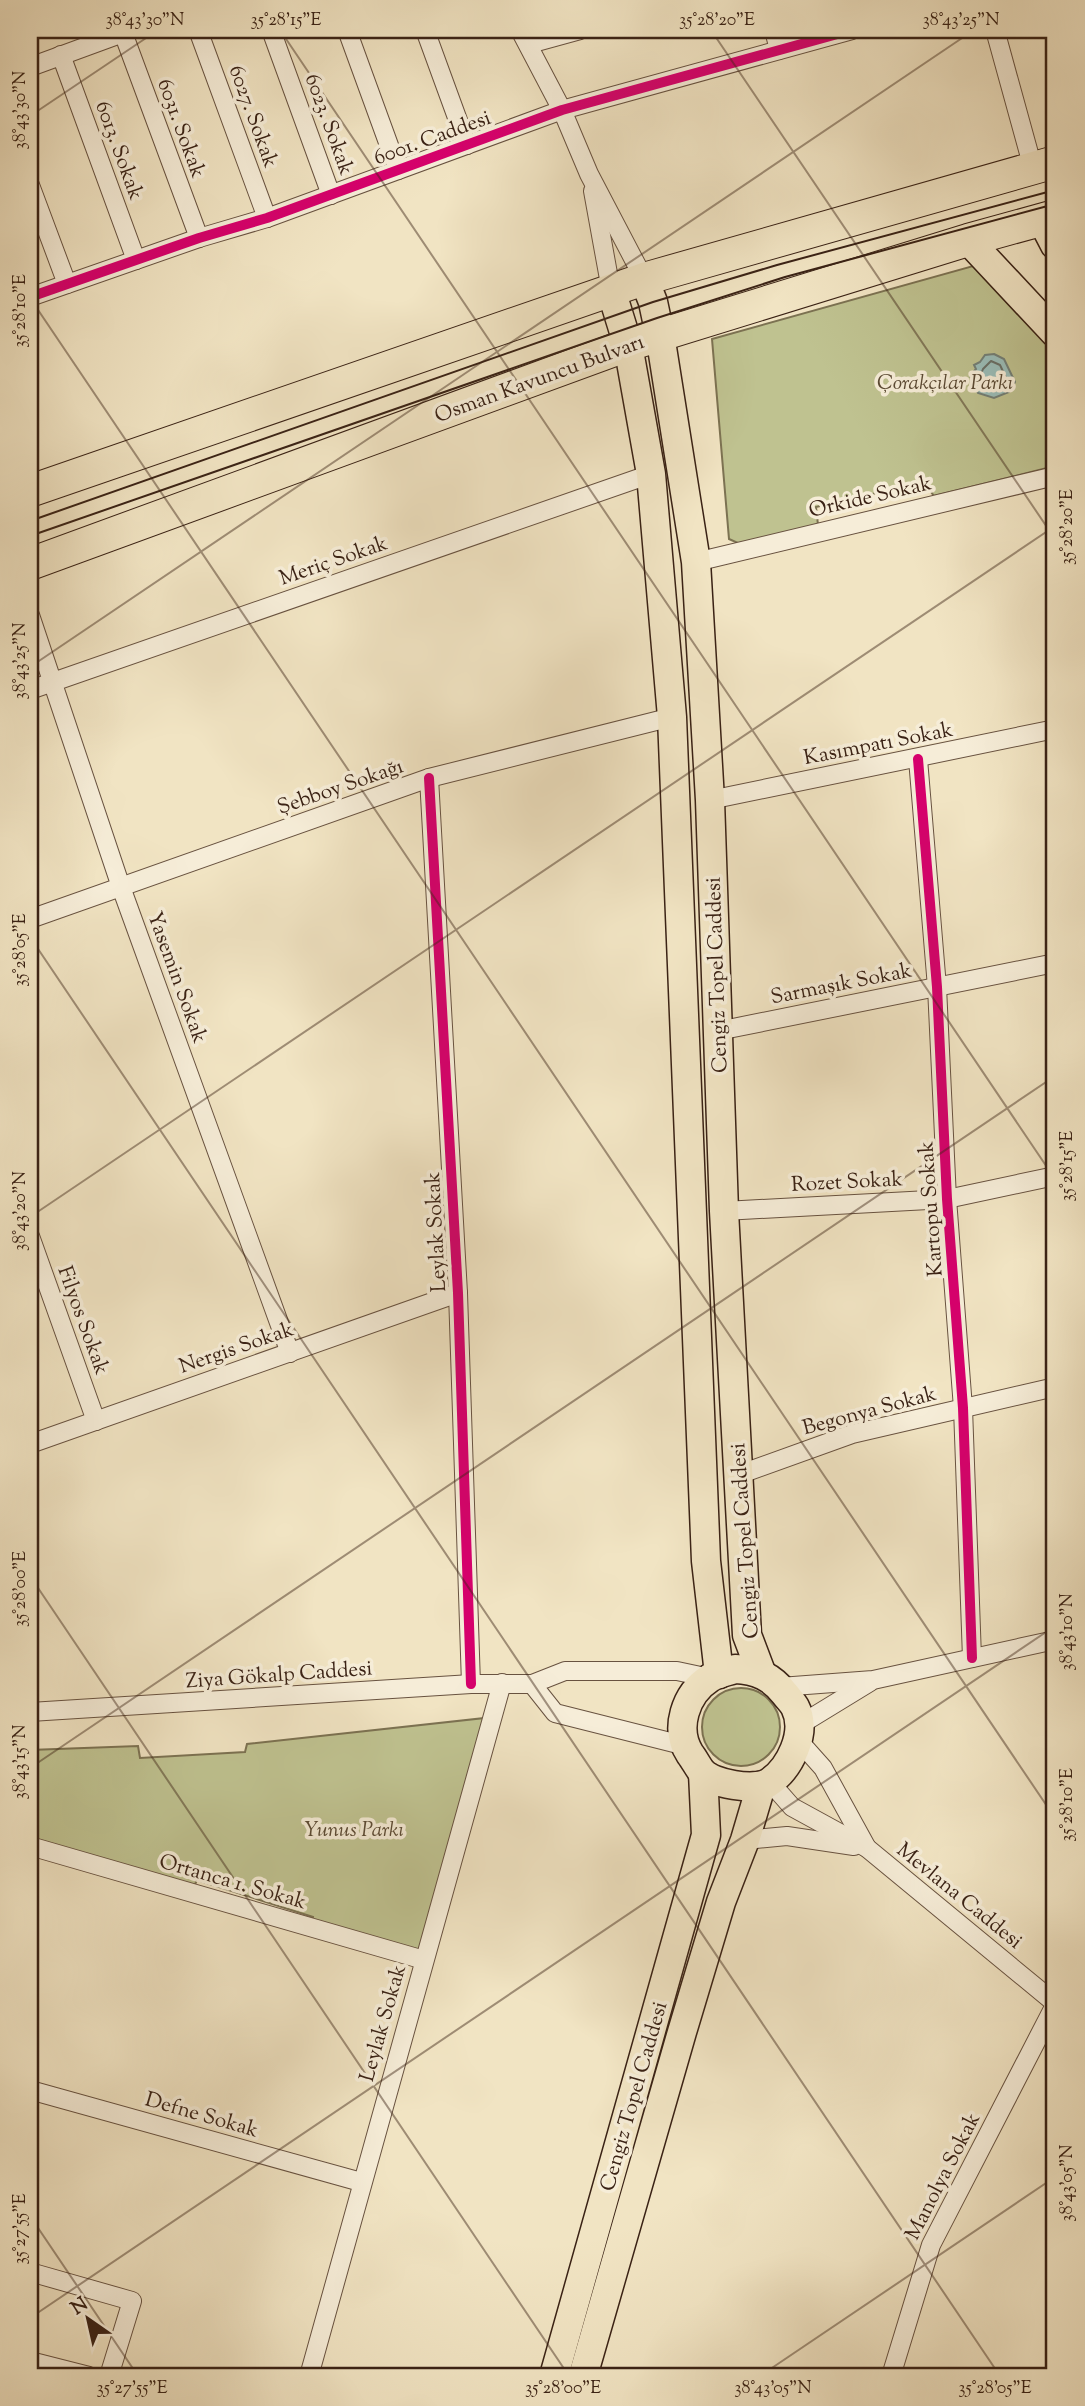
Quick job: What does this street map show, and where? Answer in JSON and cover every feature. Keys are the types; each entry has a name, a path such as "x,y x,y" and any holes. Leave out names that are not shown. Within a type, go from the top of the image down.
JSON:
{"highway":[{"path":"30,491 644,279 1044,165"},
{"name":"Osman Kavuncu Bulvarı","path":"30,564 628,345 968,240 1051,227"}],"main road":[{"path":"968,240 1055,333"},
{"name":"Cengiz Topel Caddesi","path":"644,279 653,302 660,335 696,562 710,800 724,1211 747,1635 770,1680"},
{"name":"Cengiz Topel Caddesi","path":"611,290 628,345 651,474 672,718 706,1561 715,1676"},
{"path":"735,1669 770,1680 796,1709 798,1733 790,1759 766,1784 734,1786 703,1773 686,1746 683,1734 686,1708 692,1696 715,1676 735,1669"},
{"name":"Cengiz Topel Caddesi","path":"554,2376 706,1835 703,1773"},
{"name":"Cengiz Topel Caddesi","path":"583,2376 722,1902 766,1784"}],"street":[{"name":"6027. Sokak","path":"198,30 267,218"},
{"name":"6023. Sokak","path":"271,30 331,195"},
{"path":"347,30 398,170"},
{"path":"425,30 467,145"},
{"path":"580,30 524,37 562,110 589,174 644,279"},
{"path":"774,30 779,50"},
{"name":"6001. Caddesi","path":"30,297 199,238 267,218 562,110 852,30"},
{"path":"995,30 1044,165"},
{"path":"30,66 125,31"},
{"name":"6031. Sokak","path":"125,31 199,238"},
{"name":"6013. Sokak","path":"61,55 136,260"},
{"path":"589,174 611,290"},
{"path":"30,185 67,284"},
{"name":"Meriç Sokak","path":"30,690 651,474"},
{"name":"Orkide Sokak","path":"696,562 1055,475"},
{"name":"Yasemin Sokak","path":"30,615 121,887 290,1353"},
{"name":"Şebboy Sokağı","path":"30,919 429,778 672,718"},
{"name":"Kasımpatı Sokak","path":"710,800 1055,729"},
{"name":"Kartopu Sokak","path":"918,759 937,987 947,1199 963,1408 972,1658"},
{"name":"Leylak Sokak","path":"429,778 458,1293 471,1685"},
{"name":"Sarmaşık Sokak","path":"718,1031 1055,963"},
{"name":"Rozet Sokak","path":"724,1211 947,1199 1055,1176"},
{"name":"Filyos Sokak","path":"30,1236 96,1420"},
{"name":"Nergis Sokak","path":"30,1444 458,1293"},
{"name":"Begonya Sokak","path":"738,1475 852,1434 1055,1387"},
{"path":"770,1680 873,1680 1055,1640"},
{"name":"Ziya Gökalp Caddesi","path":"30,1712 471,1685 532,1684 565,1671 677,1671 715,1676"},
{"path":"798,1733 873,1680"},
{"name":"Leylak Sokak","path":"309,2376 502,1684"},
{"path":"532,1684 555,1713 686,1746"},
{"name":"Mevlana Caddesi","path":"798,1733 824,1768 867,1848"},
{"name":"Mevlana Caddesi","path":"766,1784 792,1807 867,1848 1055,2004"},
{"name":"Mevlana Caddesi","path":"745,1840 787,1836 867,1848"},
{"name":"Ortanca 1. Sokak","path":"30,1846 424,1960"},
{"name":"Manolya Sokak","path":"891,2376 931,2245 1055,2004"},
{"name":"Defne Sokak","path":"30,2090 361,2182"},
{"path":"30,2272 132,2301 109,2376"},
{"path":"30,2361 89,2376"}],"green space":[{"name":"Çorakçılar Parkı","path":"973,266 1055,346 1055,466 934,496 924,482 816,507 818,525 740,544 729,539 712,339"},
{"path":"733,1688 749,1688 763,1694 774,1705 780,1719 780,1735 774,1749 763,1760 749,1766 733,1766 719,1760 708,1749 702,1735 702,1719 708,1705 719,1694"},
{"name":"Yunus Parkı","path":"485,1718 421,1956 311,1926 313,1917 197,1880 192,1891 30,1842 30,1750 138,1746 140,1758 245,1752 247,1744"}],"water":[{"path":"994,354 1004,359 1015,382 1009,392 994,398 978,393 970,376 976,369 974,365 985,355"}],"tram line":[{"path":"30,521 653,302 777,265 1055,190"},
{"path":"30,536 657,318 785,277 1055,204"}],"cycle path":[{"path":"30,297 199,238 267,218 562,110 852,30"},
{"path":"918,759 937,987 947,1199 963,1408 972,1658"},
{"path":"429,778 458,1293 471,1684"}]}
